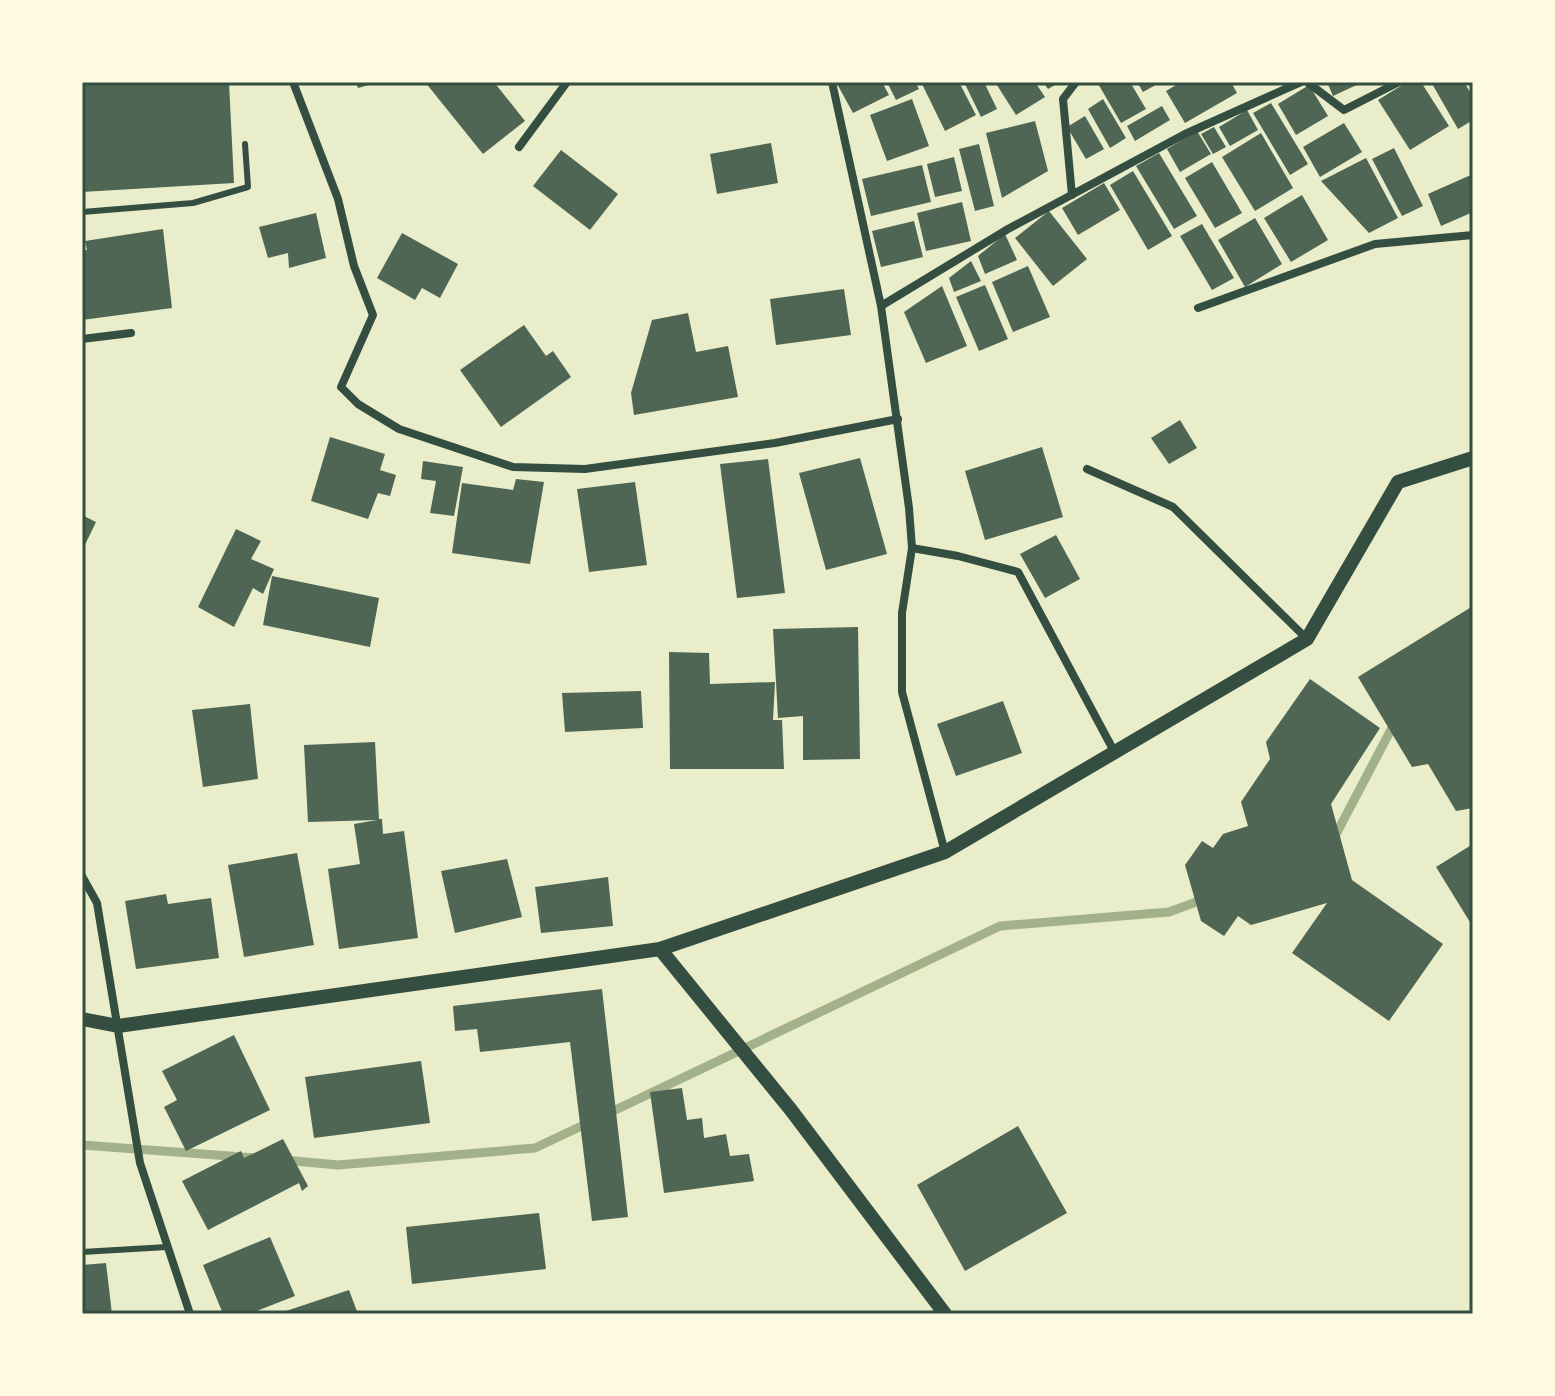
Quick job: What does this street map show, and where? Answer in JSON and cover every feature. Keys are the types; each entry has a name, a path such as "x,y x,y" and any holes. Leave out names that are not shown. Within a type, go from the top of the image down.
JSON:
{"street":[{"path":"293,82 338,199 354,266 373,315 341,387 358,404 399,429 513,467 585,469 775,443 898,419"},
{"path":"519,147 567,82"},
{"path":"832,82 881,306 909,508 912,548 902,613 902,692 945,852"},
{"path":"1072,195 1063,99 1076,82"},
{"path":"881,306 1008,229 1280,86 1304,82 1344,110 1399,82"},
{"path":"1198,308 1375,244 1473,236"},
{"path":"82,339 131,333"},
{"path":"82,1019 118,1026 660,949 945,852 1307,639 1398,482 1473,458"},
{"path":"1087,469 1173,507 1307,639"},
{"path":"912,548 1018,572 1115,753"},
{"path":"82,876 97,903 140,1163 190,1314"},
{"path":"660,949 791,1110 945,1314"}],"lane":[{"path":"82,212 193,203 248,187 245,144"},
{"path":"82,1252 167,1247"}],"building":[{"path":"82,82 229,82 234,183 82,192"},
{"path":"356,82 376,82 376,83 358,88"},
{"path":"425,82 494,82 525,121 483,154"},
{"path":"836,82 882,82 889,95 853,113"},
{"path":"887,82 915,82 919,89 896,100"},
{"path":"921,82 959,82 976,115 945,131"},
{"path":"964,82 984,82 997,109 981,117"},
{"path":"995,82 1035,82 1045,97 1016,115"},
{"path":"1043,82 1060,82 1048,89"},
{"path":"1097,82 1130,82 1146,109 1121,123"},
{"path":"1137,82 1161,82 1143,92"},
{"path":"1181,82 1231,82 1237,93 1185,123 1166,91"},
{"path":"1327,82 1363,82 1333,96"},
{"path":"1407,82 1421,82 1449,126 1410,150 1378,100"},
{"path":"1431,82 1464,82 1473,97 1473,120 1458,129"},
{"path":"1309,85 1328,116 1296,135 1278,104"},
{"path":"912,99 929,146 887,161 870,115"},
{"path":"1103,99 1126,138 1110,148 1088,109"},
{"path":"1271,103 1308,164 1290,175 1253,113"},
{"path":"1162,106 1170,120 1135,141 1127,126"},
{"path":"1247,110 1258,130 1230,146 1219,127"},
{"path":"1085,116 1104,149 1086,159 1067,127"},
{"path":"1035,121 1048,171 1002,198 986,133"},
{"path":"1344,123 1362,152 1320,177 1303,147"},
{"path":"1214,127 1226,147 1213,154 1201,134"},
{"path":"1197,131 1211,154 1180,172 1167,149"},
{"path":"1261,133 1293,188 1255,211 1222,157"},
{"path":"771,143 778,183 717,194 710,154"},
{"path":"979,144 994,206 975,211 959,149"},
{"path":"1394,148 1423,206 1402,216 1372,159"},
{"path":"561,150 618,194 590,230 533,186"},
{"path":"1159,153 1197,216 1174,229 1136,166"},
{"path":"954,157 962,191 935,197 927,164"},
{"path":"1366,158 1398,218 1369,233 1321,181"},
{"path":"1212,162 1242,213 1215,228 1185,178"},
{"path":"922,165 931,202 871,216 862,179"},
{"path":"1133,171 1172,236 1148,250 1110,185"},
{"path":"1473,174 1473,212 1441,226 1428,194"},
{"path":"1104,183 1120,210 1078,235 1062,208"},
{"path":"1302,195 1328,240 1291,262 1264,218"},
{"path":"962,202 971,241 926,251 917,213"},
{"path":"1049,211 1087,259 1053,286 1015,238"},
{"path":"316,213 326,258 289,268 288,253 268,258 259,227"},
{"path":"1255,218 1282,264 1245,287 1218,240"},
{"path":"914,221 923,257 881,267 872,231"},
{"path":"1202,224 1234,278 1212,290 1180,236"},
{"path":"163,229 172,308 82,320 82,251 87,250 85,241"},
{"path":"402,233 458,264 440,298 422,288 415,300 377,278"},
{"path":"1005,234 1017,260 985,274 978,256"},
{"path":"971,261 981,281 954,292 949,278"},
{"path":"1028,266 1050,317 1013,332 992,282"},
{"path":"985,285 1008,339 979,351 956,297"},
{"path":"942,286 967,346 926,363 904,312"},
{"path":"844,289 851,335 776,345 770,299"},
{"path":"688,313 696,352 728,346 738,397 634,415 631,393 652,320"},
{"path":"524,325 546,356 553,351 571,377 501,427 460,370"},
{"path":"1180,420 1197,448 1169,464 1151,438"},
{"path":"330,437 385,454 380,470 396,475 390,496 378,493 368,519 311,501"},
{"path":"1042,447 1063,517 985,540 965,471"},
{"path":"860,458 887,554 826,570 799,473"},
{"path":"768,459 785,593 737,598 720,464"},
{"path":"423,461 463,467 454,516 430,513 436,481 421,479"},
{"path":"516,479 544,482 530,564 452,553 462,483 513,490"},
{"path":"635,482 647,565 589,572 577,489"},
{"path":"82,515 96,522 82,551"},
{"path":"236,529 261,541 251,559 274,569 263,594 253,588 234,627 198,607"},
{"path":"1056,535 1080,579 1045,598 1020,554"},
{"path":"272,576 379,598 370,647 263,625"},
{"path":"1473,606 1473,808 1456,811 1428,764 1412,767 1358,677"},
{"path":"858,627 860,759 803,760 803,716 778,718 773,629"},
{"path":"669,652 709,653 710,684 775,682 773,720 782,720 784,769 670,769"},
{"path":"1310,679 1380,728 1331,804 1352,880 1443,944 1389,1021 1292,953 1327,903 1251,925 1238,916 1224,936 1201,921 1185,865 1202,841 1213,848 1223,834 1248,826 1241,802 1270,759 1266,742"},
{"path":"641,691 643,728 565,732 562,693"},
{"path":"1003,701 1022,753 956,776 937,724"},
{"path":"250,704 258,779 203,787 192,710"},
{"path":"375,742 379,819 382,819 383,834 404,831 418,938 339,949 328,869 360,864 354,824 377,820 308,822 304,745"},
{"path":"1473,844 1473,927 1436,867"},
{"path":"297,853 314,945 244,957 228,865"},
{"path":"507,859 522,917 455,933 441,871"},
{"path":"608,877 613,926 541,933 535,887"},
{"path":"166,894 168,904 211,898 219,958 136,969 125,901"},
{"path":"602,989 628,1217 592,1221 570,1042 480,1052 477,1029 455,1031 453,1006"},
{"path":"234,1035 270,1110 186,1151 164,1107 177,1100 162,1071"},
{"path":"421,1061 430,1123 314,1138 305,1077"},
{"path":"682,1088 687,1120 702,1118 704,1138 726,1134 730,1156 749,1154 754,1181 664,1193 650,1092"},
{"path":"1018,1126 1067,1213 965,1271 917,1185"},
{"path":"283,1139 308,1186 302,1191 299,1183 208,1230 182,1181 241,1151 244,1158"},
{"path":"539,1213 546,1269 412,1284 406,1227"},
{"path":"270,1237 295,1296 249,1314 223,1314 203,1265"},
{"path":"106,1263 112,1314 82,1314 82,1265"},
{"path":"349,1290 358,1314 280,1314 280,1313"}],"waterway":[{"path":"1333,840 1395,722"},
{"path":"607,1114 1000,926 1169,912 1207,898"},
{"path":"284,1160 338,1165 535,1148 590,1122"},
{"path":"82,1145 257,1158"}]}
